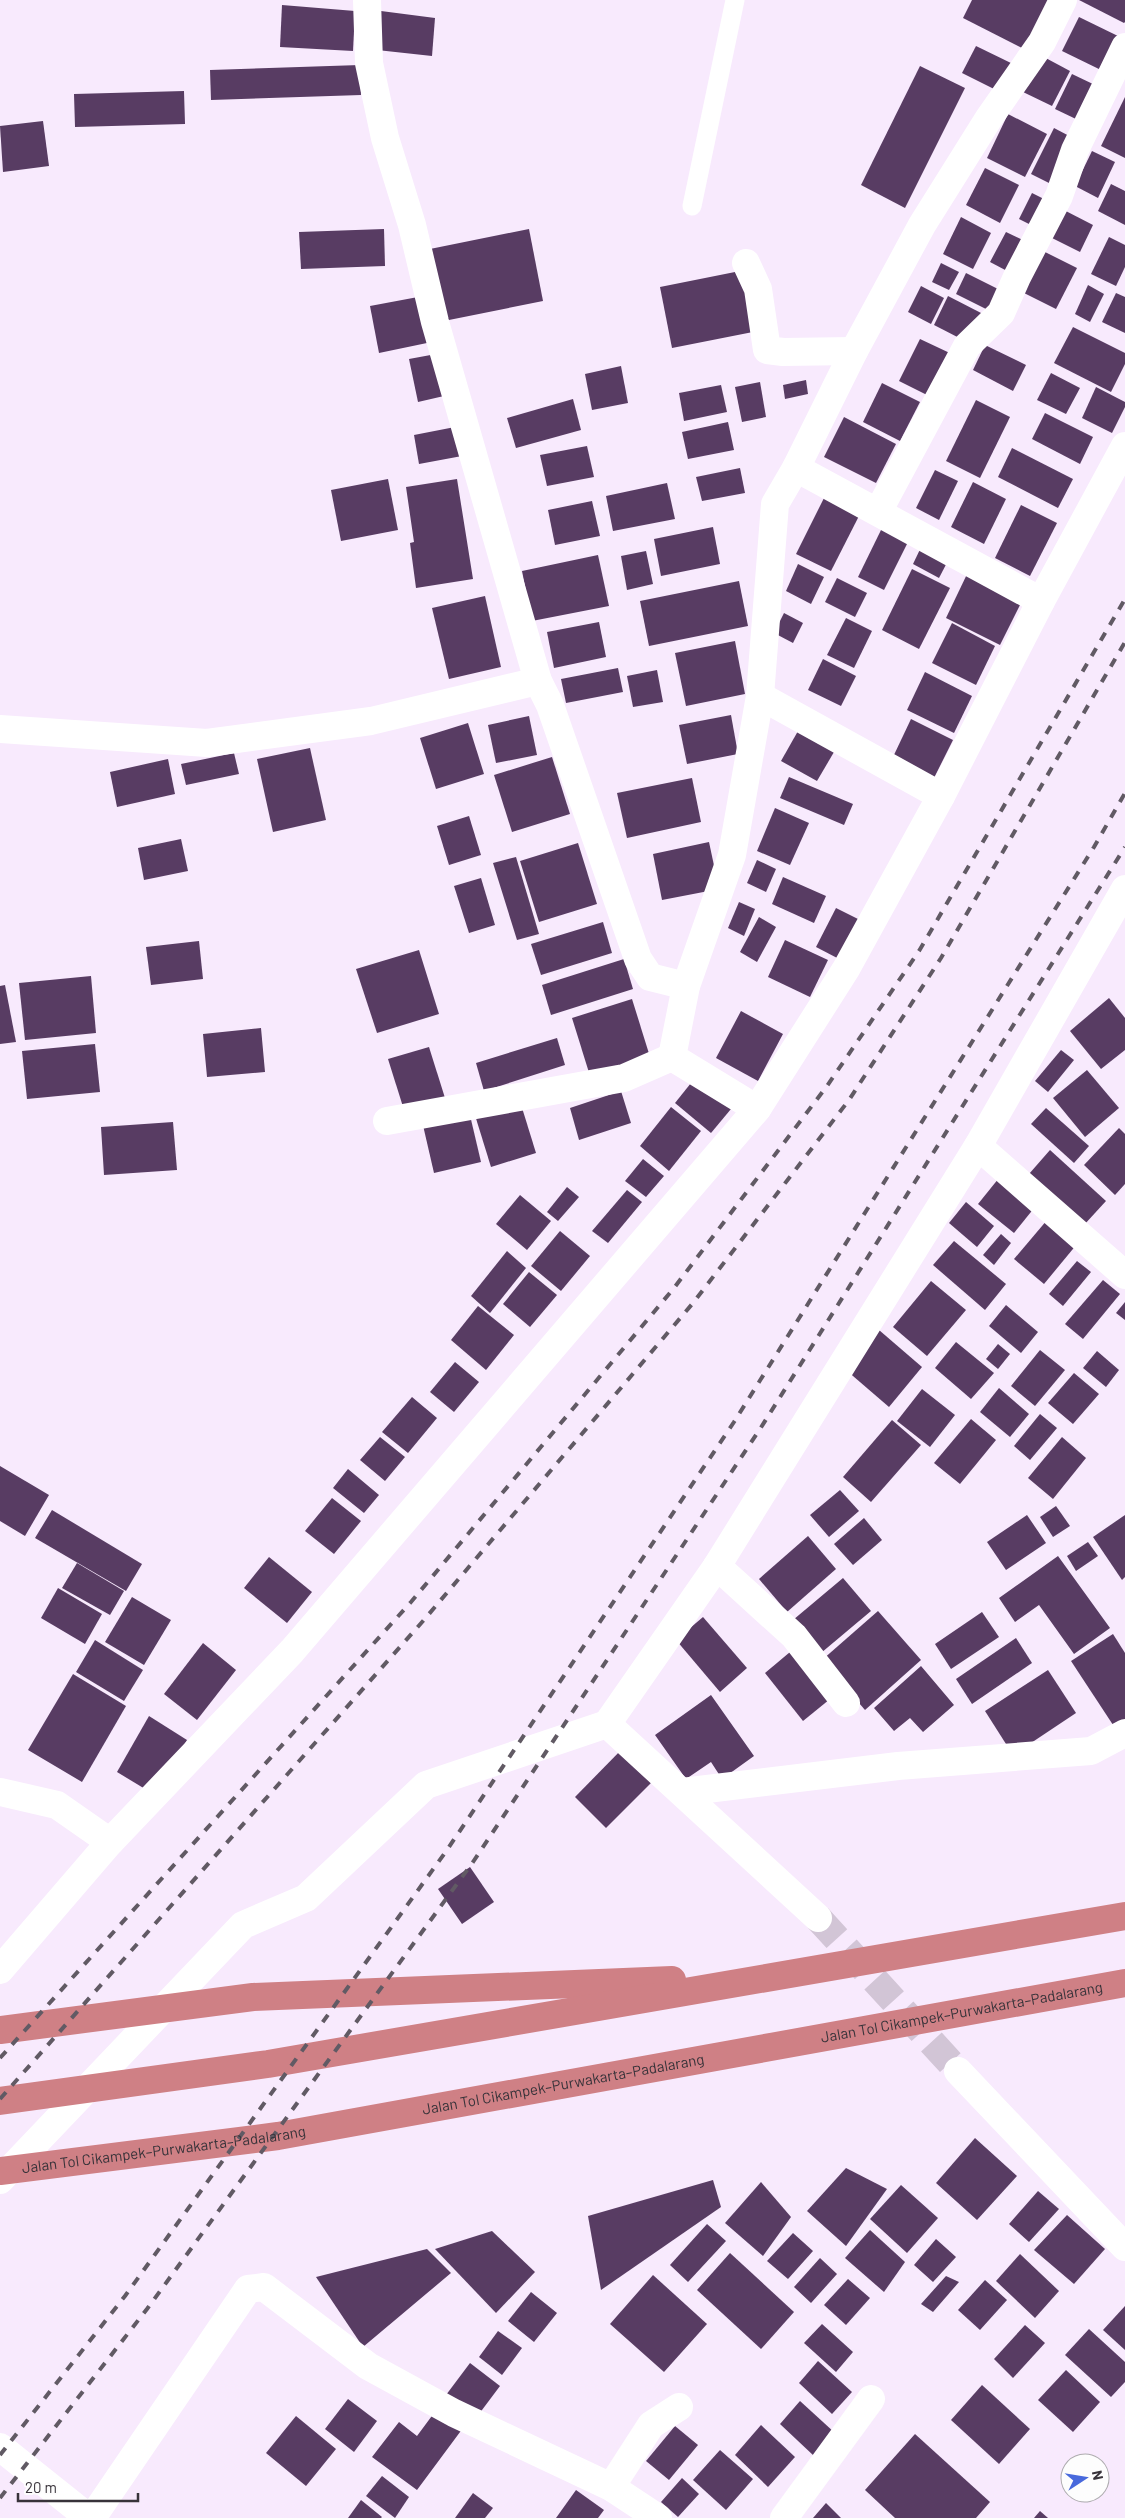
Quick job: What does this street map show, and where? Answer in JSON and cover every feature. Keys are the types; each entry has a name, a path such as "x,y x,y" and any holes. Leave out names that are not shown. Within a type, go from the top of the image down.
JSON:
{"highway":[{"path":"0,2101 268,2064 1125,1916"},
{"path":"0,2030 253,1997 786,1976"},
{"name":"Jalan Tol Cikampek–Purwakarta–Padalarang","path":"0,2171 278,2136 1125,1983"}],"street":[{"path":"367,0 369,63 385,138 412,226 434,322 538,681 550,705 638,960 650,977 686,986"},
{"path":"672,1057 686,986 732,855 760,696 776,504 854,351 922,225 989,118 1042,42 1063,0"},
{"path":"878,512 967,346 1001,313 1016,277 1059,196 1075,150 1125,47"},
{"path":"746,263 758,289 767,350 783,352 854,351"},
{"path":"0,1970 110,1842 292,1651 757,1109 846,969 942,796 1041,601 1125,446"},
{"path":"796,468 1041,601"},
{"path":"0,729 208,743 371,721 538,681"},
{"path":"760,696 942,796"},
{"path":"0,2180 243,1925 306,1898 426,1785 608,1724 717,1566 978,1146 1125,889"},
{"path":"672,1057 757,1109"},
{"path":"387,1121 624,1078 672,1057"},
{"path":"978,1146 1125,1274"},
{"path":"717,1566 794,1636 846,1703"},
{"path":"608,1724 818,1918"},
{"path":"682,1792 898,1766 1091,1751 1125,1732"},
{"path":"0,1792 57,1805 110,1842"},
{"path":"958,2071 1125,2247"},
{"path":"0,2448 91,2518 248,2289 264,2287 368,2366 619,2502 658,2518"},
{"path":"784,2518 871,2399"},
{"path":"619,2502 651,2425 679,2407"}],"lane":[{"path":"692,206 735,0"}],"building":[{"path":"972,0 1049,0 1024,49 963,18"},
{"path":"1079,0 1125,0 1125,22 1124,23"},
{"path":"282,5 355,11 353,51 280,47"},
{"path":"381,11 435,18 432,56 377,50"},
{"path":"1079,17 1120,37 1103,71 1062,51"},
{"path":"976,46 1013,64 1000,92 962,73"},
{"path":"1042,56 1070,71 1052,106 1023,92"},
{"path":"360,65 361,95 211,100 210,70"},
{"path":"920,66 965,88 905,208 861,185"},
{"path":"1072,74 1095,85 1078,120 1055,109"},
{"path":"184,91 185,124 75,127 74,94"},
{"path":"1125,97 1125,158 1101,146"},
{"path":"1008,114 1047,134 1025,177 987,158"},
{"path":"43,121 49,166 3,172 0,126"},
{"path":"1054,128 1075,139 1053,185 1031,174"},
{"path":"1092,151 1115,162 1098,198 1075,186"},
{"path":"985,168 1019,185 1000,223 966,205"},
{"path":"1111,184 1125,191 1125,225 1098,211"},
{"path":"1032,193 1050,202 1037,228 1019,219"},
{"path":"1060,208 1093,225 1080,252 1046,235"},
{"path":"961,217 991,233 973,269 943,254"},
{"path":"384,229 385,266 301,269 299,232"},
{"path":"529,229 543,301 439,322 425,250"},
{"path":"1006,232 1025,241 1009,272 990,262"},
{"path":"1109,237 1125,245 1125,267 1116,286 1091,274"},
{"path":"1043,251 1077,268 1056,309 1022,292"},
{"path":"941,263 959,272 949,290 932,282"},
{"path":"745,270 758,331 672,348 660,287"},
{"path":"966,273 1004,292 994,313 956,294"},
{"path":"1088,285 1104,294 1090,322 1075,314"},
{"path":"921,286 944,298 931,324 908,312"},
{"path":"1116,293 1125,297 1125,333 1102,322"},
{"path":"948,296 983,314 969,343 934,325"},
{"path":"418,297 427,343 379,353 370,306"},
{"path":"1073,327 1125,353 1125,364 1111,392 1054,363"},
{"path":"920,339 954,355 933,398 899,381"},
{"path":"985,345 1026,365 1013,391 973,370"},
{"path":"436,354 444,396 418,402 409,359"},
{"path":"621,366 628,403 592,410 585,374"},
{"path":"1051,373 1080,388 1066,414 1037,400"},
{"path":"806,380 808,394 785,399 783,385"},
{"path":"760,382 766,417 742,422 735,387"},
{"path":"882,383 920,402 900,441 863,422"},
{"path":"721,385 727,412 684,421 679,393"},
{"path":"1096,387 1125,402 1125,407 1112,433 1082,418"},
{"path":"573,399 581,430 516,448 507,418"},
{"path":"976,400 1010,417 980,478 946,461"},
{"path":"1045,413 1093,437 1080,464 1032,439"},
{"path":"844,417 896,444 876,483 824,457"},
{"path":"728,422 734,450 688,459 682,432"},
{"path":"455,427 462,456 419,464 414,435"},
{"path":"587,446 594,477 547,486 540,455"},
{"path":"1012,448 1073,479 1058,508 998,477"},
{"path":"740,468 745,493 702,501 696,477"},
{"path":"935,470 958,481 939,520 916,508"},
{"path":"388,479 398,530 341,541 331,490"},
{"path":"457,479 473,579 416,588 410,543 414,542 406,487"},
{"path":"973,482 1006,499 984,544 951,527"},
{"path":"667,483 675,519 613,531 606,496"},
{"path":"826,494 861,512 831,571 796,554"},
{"path":"592,501 600,536 555,545 548,510"},
{"path":"1021,505 1057,523 1030,576 995,558"},
{"path":"713,527 720,564 661,576 654,539"},
{"path":"882,528 908,542 884,590 858,577"},
{"path":"925,539 952,553 939,578 913,564"},
{"path":"646,551 653,584 627,590 621,556"},
{"path":"598,555 609,606 532,621 522,571"},
{"path":"798,564 824,577 811,604 786,591"},
{"path":"912,569 950,588 919,649 882,630"},
{"path":"969,570 1024,597 1000,645 946,618"},
{"path":"837,578 867,593 855,617 825,602"},
{"path":"739,581 748,626 649,646 640,601"},
{"path":"485,596 501,667 449,679 432,608"},
{"path":"784,613 803,623 793,643 774,633"},
{"path":"846,618 872,631 854,668 827,655"},
{"path":"599,622 606,657 554,668 547,632"},
{"path":"952,623 995,646 976,685 932,663"},
{"path":"735,641 745,694 686,706 675,653"},
{"path":"823,659 856,676 841,706 808,690"},
{"path":"618,668 623,692 566,703 561,679"},
{"path":"657,670 663,702 633,707 627,676"},
{"path":"925,672 972,696 954,733 907,710"},
{"path":"731,715 738,754 687,764 679,725"},
{"path":"529,716 537,755 496,763 488,725"},
{"path":"911,719 953,740 934,778 893,757"},
{"path":"468,723 484,774 436,789 420,738"},
{"path":"798,731 834,752 817,781 781,761"},
{"path":"310,748 326,820 273,832 257,759"},
{"path":"234,753 239,774 186,785 181,764"},
{"path":"552,757 570,814 512,832 494,775"},
{"path":"168,759 175,794 117,807 110,772"},
{"path":"789,777 853,804 844,825 780,798"},
{"path":"692,778 701,822 627,838 617,793"},
{"path":"775,808 809,823 790,865 757,851"},
{"path":"469,816 481,855 449,865 437,826"},
{"path":"181,839 188,871 144,880 138,848"},
{"path":"709,842 719,889 662,900 653,854"},
{"path":"578,843 597,904 539,922 520,861"},
{"path":"516,857 539,934 517,940 493,863"},
{"path":"757,860 776,869 766,892 747,883"},
{"path":"783,877 826,896 814,923 772,904"},
{"path":"481,878 495,925 469,933 454,886"},
{"path":"739,902 755,909 744,936 728,928"},
{"path":"836,908 862,921 841,960 816,947"},
{"path":"759,917 776,927 757,962 740,952"},
{"path":"603,922 612,953 541,975 531,944"},
{"path":"785,940 828,960 810,997 768,977"},
{"path":"199,941 203,979 151,985 146,947"},
{"path":"419,950 439,1014 377,1033 356,969"},
{"path":"624,959 633,989 551,1015 542,985"},
{"path":"91,976 96,1033 25,1040 19,983"},
{"path":"5,985 16,1042 0,1044 0,986"},
{"path":"1109,998 1125,1018 1125,1050 1101,1069 1070,1031"},
{"path":"632,999 651,1060 591,1079 572,1018"},
{"path":"741,1011 783,1034 758,1081 716,1058"},
{"path":"261,1028 265,1072 207,1077 203,1034"},
{"path":"557,1038 565,1065 484,1091 476,1063"},
{"path":"95,1044 100,1092 27,1099 22,1051"},
{"path":"429,1047 445,1098 404,1110 388,1059"},
{"path":"1061,1050 1074,1060 1048,1092 1035,1081"},
{"path":"1087,1070 1119,1108 1085,1137 1053,1098"},
{"path":"695,1078 731,1109 711,1133 675,1103"},
{"path":"621,1091 631,1123 579,1140 570,1108"},
{"path":"519,1098 536,1153 491,1167 474,1112"},
{"path":"671,1107 701,1131 669,1171 640,1146"},
{"path":"1046,1108 1089,1146 1074,1163 1031,1124"},
{"path":"469,1111 481,1162 434,1173 422,1121"},
{"path":"173,1122 177,1170 104,1175 101,1127"},
{"path":"1119,1128 1125,1134 1125,1184 1115,1195 1084,1165"},
{"path":"1050,1150 1106,1201 1084,1225 1029,1174"},
{"path":"643,1159 664,1176 646,1197 625,1181"},
{"path":"1003,1173 1039,1202 1014,1233 978,1204"},
{"path":"567,1187 579,1197 558,1221 547,1212"},
{"path":"627,1190 642,1202 608,1243 592,1231"},
{"path":"520,1195 551,1221 527,1250 496,1224"},
{"path":"966,1202 994,1226 977,1247 949,1223"},
{"path":"1053,1213 1082,1238 1044,1284 1014,1259"},
{"path":"560,1231 590,1256 561,1291 531,1266"},
{"path":"1001,1234 1011,1243 994,1265 983,1255"},
{"path":"954,1241 1006,1284 985,1310 933,1265"},
{"path":"507,1251 526,1268 490,1313 471,1296"},
{"path":"1077,1261 1091,1272 1063,1306 1049,1294"},
{"path":"529,1272 557,1295 530,1327 503,1304"},
{"path":"1103,1280 1120,1294 1083,1339 1065,1324"},
{"path":"931,1281 966,1310 927,1356 893,1327"},
{"path":"1125,1302 1125,1320 1116,1313"},
{"path":"1006,1305 1038,1332 1021,1353 989,1326"},
{"path":"478,1306 514,1335 486,1370 451,1340"},
{"path":"879,1330 922,1367 889,1407 846,1370"},
{"path":"956,1342 994,1373 971,1399 935,1368"},
{"path":"998,1344 1010,1354 998,1369 986,1359"},
{"path":"1040,1350 1065,1370 1035,1406 1011,1386"},
{"path":"1097,1351 1119,1370 1106,1387 1083,1368"},
{"path":"455,1362 479,1382 454,1412 430,1392"},
{"path":"1074,1373 1099,1394 1073,1424 1048,1403"},
{"path":"999,1388 1029,1414 1010,1437 980,1412"},
{"path":"922,1389 955,1415 930,1447 897,1421"},
{"path":"412,1397 437,1418 408,1453 382,1432"},
{"path":"1040,1414 1057,1428 1030,1460 1014,1446"},
{"path":"971,1419 996,1440 960,1484 934,1463"},
{"path":"892,1420 921,1445 871,1502 843,1477"},
{"path":"380,1437 405,1457 385,1481 360,1460"},
{"path":"1062,1437 1086,1458 1053,1499 1028,1478"},
{"path":"0,1466 49,1495 25,1536 0,1521"},
{"path":"348,1469 379,1495 364,1513 333,1488"},
{"path":"840,1490 859,1511 829,1537 810,1515"},
{"path":"332,1498 361,1521 334,1554 305,1531"},
{"path":"1056,1506 1070,1526 1053,1537 1040,1517"},
{"path":"52,1510 142,1564 126,1591 35,1538"},
{"path":"1027,1515 1046,1543 1006,1570 987,1542"},
{"path":"1125,1515 1125,1577 1122,1580 1093,1537"},
{"path":"864,1518 882,1540 853,1565 834,1544"},
{"path":"808,1536 836,1569 787,1612 759,1579"},
{"path":"1088,1542 1098,1556 1076,1571 1067,1556"},
{"path":"1058,1556 1110,1628 1074,1654 1039,1605 1015,1622 999,1598"},
{"path":"269,1557 312,1592 287,1623 244,1588"},
{"path":"77,1563 124,1591 110,1615 62,1588"},
{"path":"843,1578 871,1611 821,1653 793,1620"},
{"path":"58,1588 102,1614 85,1644 41,1618"},
{"path":"132,1597 171,1620 144,1665 105,1642"},
{"path":"878,1611 921,1660 865,1710 822,1660"},
{"path":"982,1612 999,1637 951,1669 935,1644"},
{"path":"703,1617 747,1668 720,1692 676,1640"},
{"path":"1113,1634 1125,1653 1125,1726 1117,1731 1071,1661"},
{"path":"1016,1638 1032,1663 972,1704 956,1679"},
{"path":"95,1640 143,1670 124,1701 76,1672"},
{"path":"203,1643 236,1670 197,1720 164,1694"},
{"path":"796,1647 835,1695 803,1721 765,1673"},
{"path":"921,1666 954,1705 923,1732 910,1718 894,1731 874,1708"},
{"path":"1048,1670 1076,1713 1013,1755 985,1711"},
{"path":"73,1674 126,1706 82,1782 28,1750"},
{"path":"711,1695 754,1756 722,1779 711,1762 686,1779 655,1735"},
{"path":"149,1716 187,1740 155,1795 117,1772"},
{"path":"625,1746 657,1777 606,1828 575,1797"},
{"path":"470,1867 494,1902 462,1924 438,1889"},
{"path":"975,2138 1017,2176 977,2220 936,2183"},
{"path":"846,2168 887,2189 846,2246 807,2211"},
{"path":"713,2180 721,2207 601,2290 588,2216"},
{"path":"761,2182 791,2217 763,2256 725,2223"},
{"path":"901,2185 938,2218 907,2253 870,2219"},
{"path":"1038,2191 1059,2209 1029,2242 1009,2224"},
{"path":"1067,2215 1105,2249 1074,2284 1034,2250"},
{"path":"707,2224 726,2241 688,2282 670,2265"},
{"path":"870,2230 905,2262 884,2292 845,2258"},
{"path":"492,2231 535,2272 496,2313 435,2249"},
{"path":"793,2233 813,2251 788,2279 767,2261"},
{"path":"936,2239 956,2257 933,2282 914,2265"},
{"path":"427,2249 451,2273 363,2347 316,2277"},
{"path":"730,2253 794,2312 761,2349 697,2290"},
{"path":"1020,2254 1059,2291 1035,2318 996,2281"},
{"path":"820,2258 837,2274 811,2303 794,2287"},
{"path":"653,2275 707,2324 664,2372 610,2324"},
{"path":"946,2276 959,2282 933,2312 921,2304"},
{"path":"848,2279 870,2298 846,2325 824,2305"},
{"path":"985,2280 1007,2300 980,2330 958,2310"},
{"path":"531,2292 557,2313 534,2342 508,2321"},
{"path":"1125,2306 1125,2350 1103,2330"},
{"path":"822,2324 853,2352 836,2372 804,2343"},
{"path":"1025,2325 1045,2343 1013,2378 994,2359"},
{"path":"1089,2329 1125,2362 1125,2382 1111,2397 1065,2355"},
{"path":"498,2331 522,2348 502,2375 479,2357"},
{"path":"818,2361 852,2392 832,2414 799,2383"},
{"path":"470,2363 500,2386 476,2418 446,2395"},
{"path":"1066,2370 1100,2402 1073,2432 1038,2400"},
{"path":"982,2385 1030,2429 999,2464 951,2420"},
{"path":"348,2399 377,2421 354,2452 325,2429"},
{"path":"800,2401 835,2433 814,2456 780,2424"},
{"path":"437,2409 463,2428 417,2490 372,2457 399,2422 417,2436"},
{"path":"296,2416 336,2449 306,2486 266,2453"},
{"path":"761,2425 795,2457 768,2487 735,2455"},
{"path":"675,2426 698,2445 669,2480 646,2461"},
{"path":"915,2434 990,2502 976,2518 895,2518 865,2490"},
{"path":"720,2450 753,2479 726,2510 693,2480"},
{"path":"382,2476 409,2497 395,2518 366,2496"},
{"path":"682,2478 699,2494 678,2517 661,2502"},
{"path":"576,2490 604,2510 598,2518 556,2518"},
{"path":"473,2493 493,2508 485,2518 455,2518"},
{"path":"361,2500 382,2517 348,2518"},
{"path":"826,2503 841,2518 813,2518"},
{"path":"1040,2511 1048,2518 1034,2518"}],"tunnel":[{"path":"818,1918 958,2071"}],"railway":[{"path":"0,2058 411,1602 674,1288 827,1086 919,951 1125,599"},
{"path":"0,2099 423,1621 693,1303 849,1100 941,958 1125,642"},
{"path":"0,2455 125,2296 447,1850 734,1422 1094,847 1125,793"},
{"path":"0,2498 147,2309 473,1862 760,1429 1125,847"}]}
